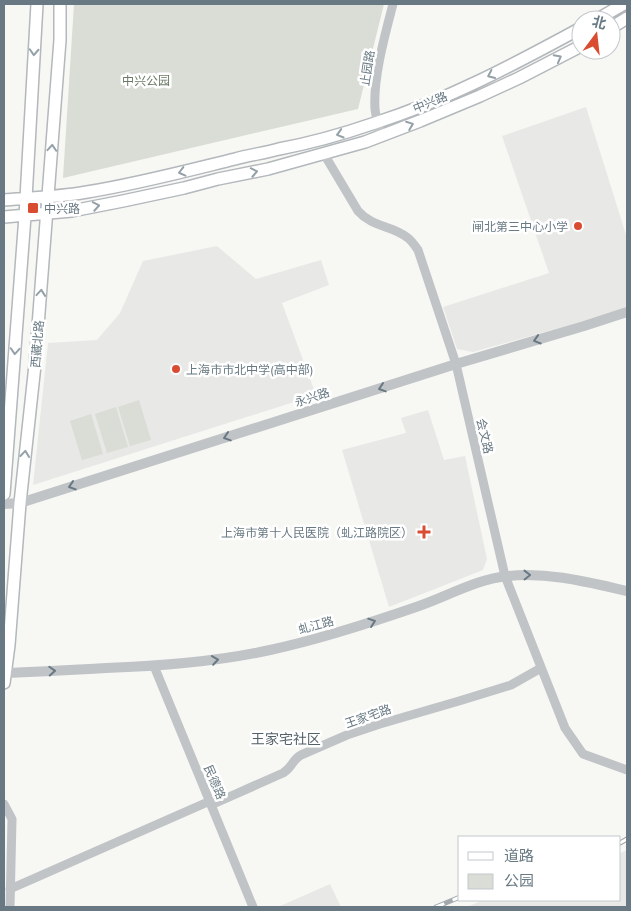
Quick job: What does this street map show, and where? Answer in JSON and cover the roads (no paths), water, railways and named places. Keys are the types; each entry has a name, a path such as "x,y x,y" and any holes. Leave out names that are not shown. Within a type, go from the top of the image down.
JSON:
{"main road":[{"name":"西藏北路","path":"4,494 25,216 37,4"},
{"name":"西藏北路","path":"4,676 9,645 20,503 35,364 60,40 60,4"},
{"name":"中兴路","path":"4,200 48,197 122,186 281,149 377,123 459,90 571,34"},
{"name":"中兴路","path":"4,217 47,214 132,200 268,169 324,154 381,136 480,96 571,51"}],"street":[{"name":"止园路","path":"381,136 377,123 375,94 387,26 393,4"},
{"name":"会文路","path":"324,154 358,211 375,224 404,235 418,250 456,364 505,576 565,728 583,754 627,770"},
{"name":"永兴路","path":"4,504 20,503 456,364 627,312"},
{"name":"虬江路","path":"4,676 154,666 246,655 361,626 421,606 480,583 505,576 560,576 627,591"},
{"name":"民德路","path":"154,666 253,907"},
{"name":"王家宅路","path":"10,890 210,803 283,774 301,755 347,735 501,689 522,680 541,668"},
{"path":"4,804 12,819 10,907"}],"railway":[{"path":"621,842 627,839"},
{"path":"436,907 458,898"}],"place":[{"name":"中兴路","path":"33,208"},
{"name":"闸北第三中心小学","path":"578,226"},
{"name":"上海市市北中学(高中部)","path":"176,369"},
{"name":"上海市第十人民医院（虬江路院区）","path":"424,532"}],"district":[{"name":"王家宅社区","path":"286,739"}],"park label":[{"name":"中兴公园","path":"146,80"}]}
